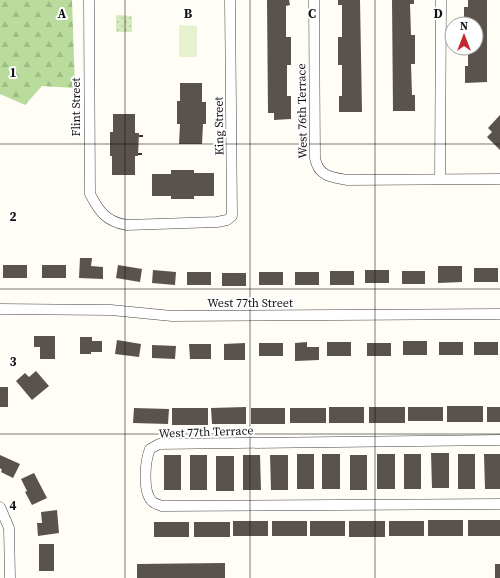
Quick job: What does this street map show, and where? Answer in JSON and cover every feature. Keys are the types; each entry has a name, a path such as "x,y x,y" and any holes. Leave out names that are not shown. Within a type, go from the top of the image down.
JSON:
{"street":[{"name":"Flint Street","path":"89,0 90,194 101,211 109,219 117,223 197,222"},
{"name":"King Street","path":"197,222 217,222 227,220 232,216 230,0"},
{"name":"West 76th Terrace","path":"314,0 315,158 319,170 334,178 347,180 500,179"},
{"path":"440,0 440,179"},
{"name":"West 77th Street","path":"0,309 104,309 172,316 500,314"},
{"name":"West 77th Terrace","path":"500,440 159,444 150,449 146,458 147,493 153,502 162,506 500,504"},
{"path":"0,507 9,528 10,578"}],"path":[{"path":"138,154 144,154"}],"green space":[{"path":"0,0 72,0 75,88 42,86 25,105 0,94"},
{"path":"116,15 132,16 132,32 116,32"},
{"path":"179,25 197,26 197,57 179,57"}],"building":[{"path":"267,0 289,0 290,5 286,6 286,37 291,37 291,65 287,65 287,96 291,96 291,119 274,120 274,113 268,113"},
{"path":"338,0 360,0 362,112 339,112 339,96 342,96 342,65 338,65 338,37 342,37 342,5 338,5"},
{"path":"392,0 414,0 414,4 410,4 411,35 415,35 415,64 411,64 412,95 415,95 415,111 393,111"},
{"path":"468,0 487,0 487,82 465,83 465,66 468,66 468,56 484,56 484,16 464,16 464,7 468,7"},
{"path":"180,83 202,83 202,102 206,102 206,124 203,124 202,144 179,144 180,124 177,124 177,101 180,101"},
{"path":"113,114 135,114 135,133 139,133 138,156 135,156 135,175 112,175 110,132 113,132"},
{"path":"500,115 500,150 487,137 492,132 488,128"},
{"path":"171,170 194,170 194,173 214,173 214,196 194,196 194,199 171,199 171,196 152,196 152,174 171,174"},
{"path":"80,258 92,258 91,266 103,267 103,279 79,278"},
{"path":"3,265 27,265 27,278 3,278"},
{"path":"42,265 66,265 66,278 42,278"},
{"path":"118,265 142,269 140,282 116,278"},
{"path":"438,266 462,266 462,282 438,283"},
{"path":"474,268 498,268 498,282 474,282"},
{"path":"153,270 176,272 175,285 152,283"},
{"path":"365,270 389,270 389,283 365,283"},
{"path":"330,271 354,271 354,285 330,285"},
{"path":"402,271 425,271 425,284 402,284"},
{"path":"187,272 211,272 211,285 187,285"},
{"path":"259,272 283,272 283,285 259,285"},
{"path":"295,272 319,272 319,285 295,285"},
{"path":"222,273 246,273 246,286 222,286"},
{"path":"34,336 55,336 55,359 40,359 40,347 34,347"},
{"path":"80,337 92,337 92,341 102,341 102,352 80,354"},
{"path":"117,340 141,344 139,357 115,354"},
{"path":"403,341 427,341 427,355 403,355"},
{"path":"307,342 307,347 319,347 319,360 295,361 295,343"},
{"path":"327,342 351,342 351,356 327,356"},
{"path":"439,342 463,342 463,355 439,355"},
{"path":"474,342 498,342 498,355 474,355"},
{"path":"245,343 245,360 224,360 224,344"},
{"path":"259,343 283,343 283,356 259,356"},
{"path":"367,343 391,343 391,356 367,356"},
{"path":"189,344 211,344 211,359 190,359"},
{"path":"152,345 176,346 175,359 152,358"},
{"path":"36,371 49,386 32,400 16,381 25,373 29,377"},
{"path":"0,387 8,387 8,407 0,407"},
{"path":"447,406 483,406 483,422 447,422"},
{"path":"246,407 246,424 212,424 211,408"},
{"path":"329,407 364,407 364,423 329,423"},
{"path":"369,407 405,407 405,423 369,423"},
{"path":"408,407 443,407 443,421 408,421"},
{"path":"487,407 500,407 500,422 487,422"},
{"path":"134,408 169,409 168,424 133,423"},
{"path":"172,408 208,408 208,425 172,425"},
{"path":"251,408 285,408 285,424 251,424"},
{"path":"290,408 326,408 326,423 290,423"},
{"path":"431,453 449,453 449,488 432,488"},
{"path":"297,454 314,454 314,489 297,489"},
{"path":"322,454 340,454 340,489 322,489"},
{"path":"377,454 395,454 395,489 377,489"},
{"path":"404,454 421,454 421,489 404,489"},
{"path":"458,454 475,454 475,489 458,489"},
{"path":"484,454 500,454 500,489 485,489"},
{"path":"0,455 20,464 13,478 1,472"},
{"path":"164,455 181,455 181,490 164,490"},
{"path":"190,455 207,455 207,490 190,490"},
{"path":"243,455 260,455 261,490 243,490"},
{"path":"270,455 288,455 288,490 271,490"},
{"path":"350,455 367,455 367,490 350,490"},
{"path":"216,456 234,456 234,491 216,491"},
{"path":"34,473 47,498 32,505 25,492 27,491 21,479"},
{"path":"57,510 59,533 38,536 37,523 42,523 41,512"},
{"path":"428,520 463,520 463,536 428,536"},
{"path":"468,520 500,520 500,536 468,536"},
{"path":"233,521 268,521 268,536 233,536"},
{"path":"272,521 307,521 307,536 272,536"},
{"path":"310,521 345,521 345,536 310,536"},
{"path":"349,521 385,521 385,537 349,537"},
{"path":"389,521 424,521 424,536 389,536"},
{"path":"154,522 189,522 189,537 154,537"},
{"path":"194,522 230,522 230,537 194,537"},
{"path":"39,544 54,544 54,571 39,571"},
{"path":"225,563 225,578 137,578 137,564"},
{"path":"495,564 500,564 500,578 495,578"}]}
